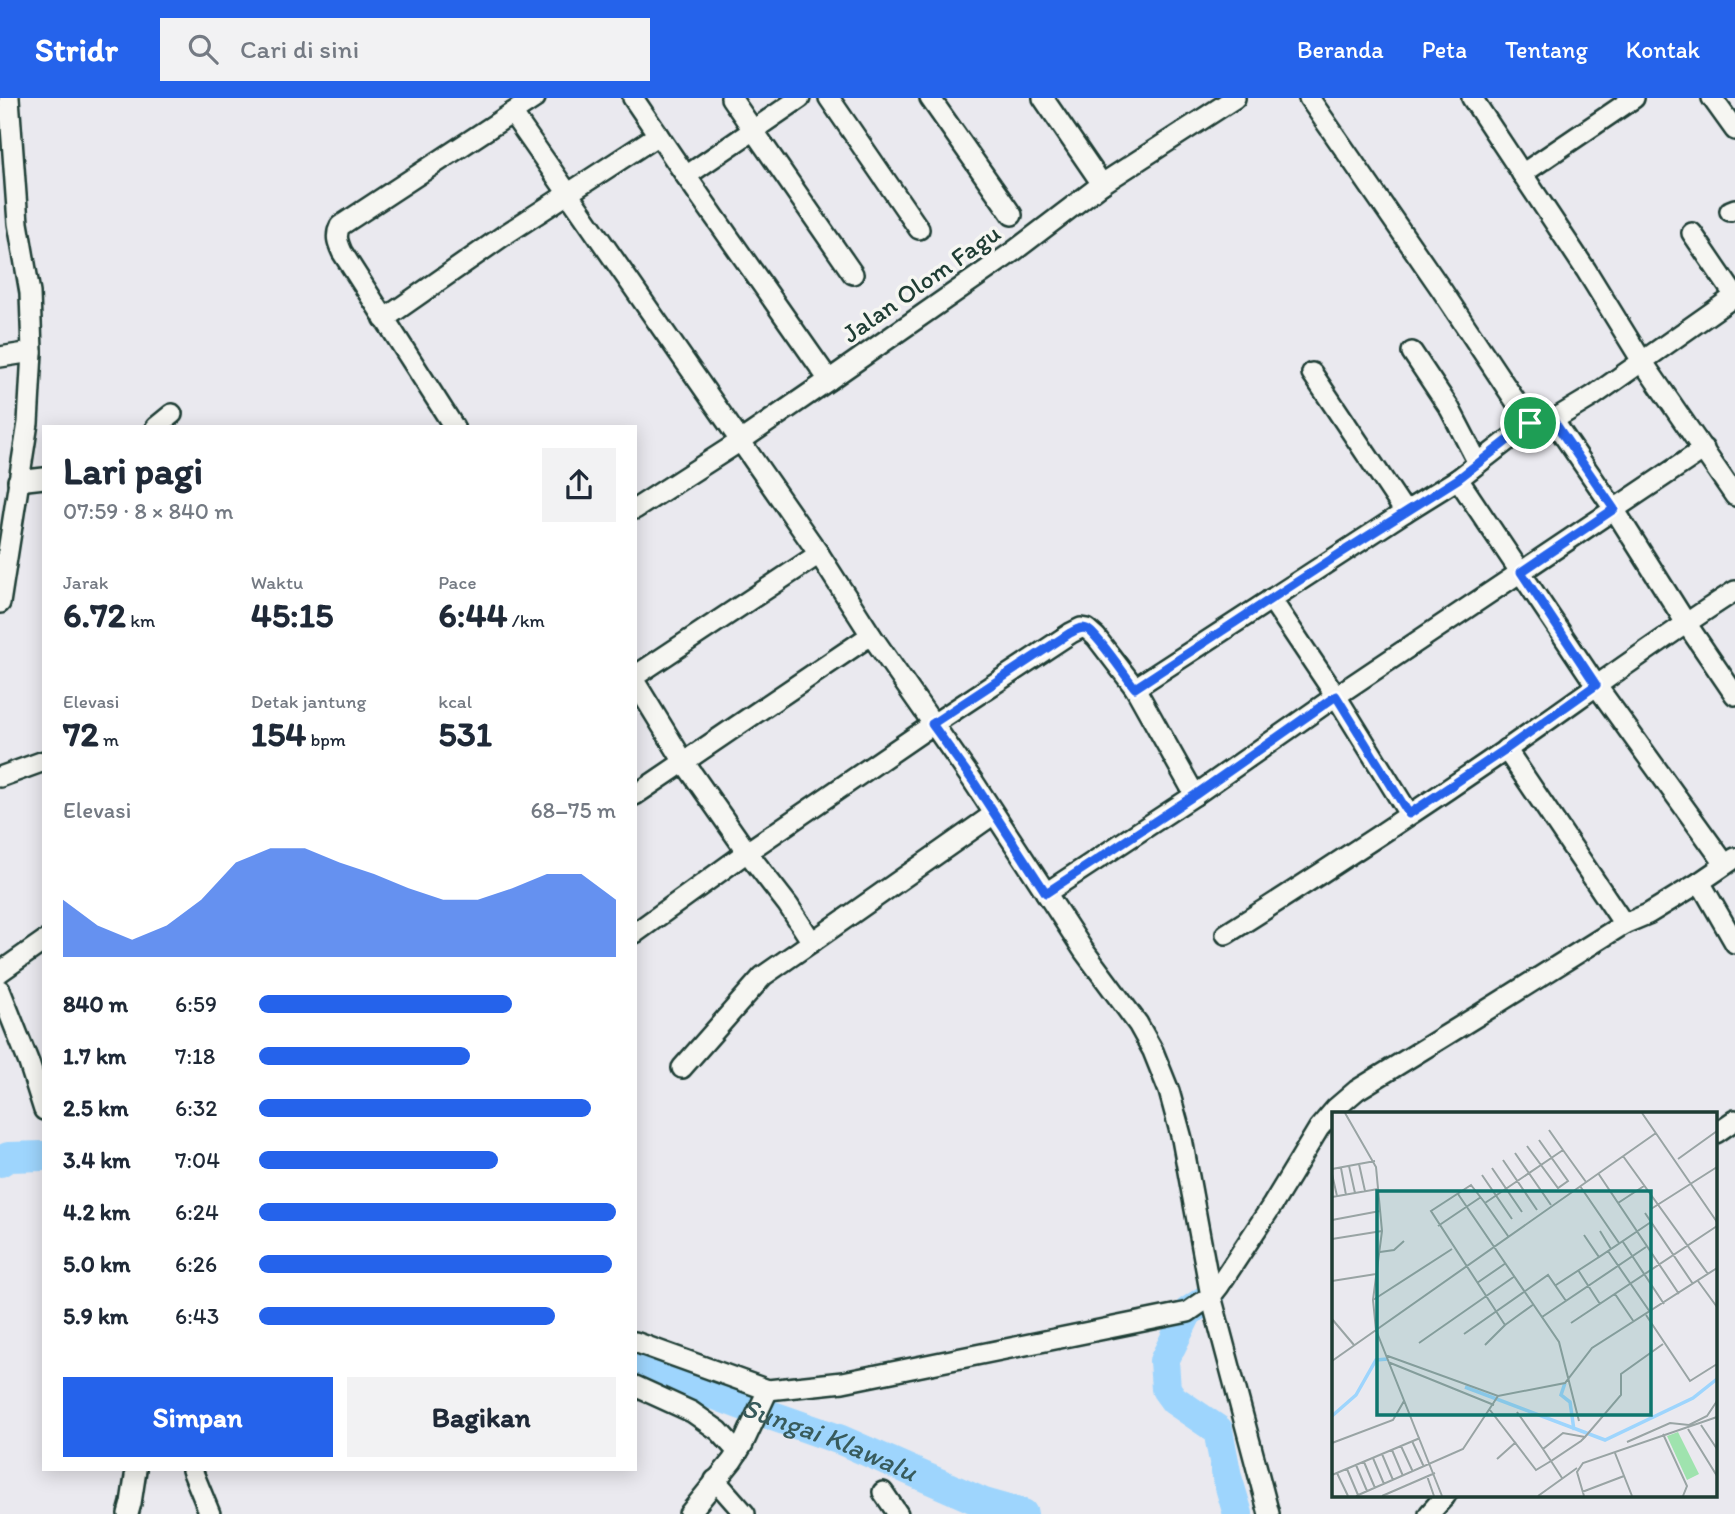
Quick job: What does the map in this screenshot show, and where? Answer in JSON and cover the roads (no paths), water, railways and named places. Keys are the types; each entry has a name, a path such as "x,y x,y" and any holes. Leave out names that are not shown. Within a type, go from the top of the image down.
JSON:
{"street":[{"path":"0,603 28,423 32,352 30,293 9,225 9,98"},
{"path":"453,425 384,319 337,242 337,236 340,226 536,98"},
{"path":"634,98 829,380"},
{"path":"731,98 853,274"},
{"path":"686,176 800,98"},
{"path":"829,98 919,229"},
{"path":"930,98 1012,215"},
{"path":"1043,98 1102,184"},
{"name":"Jalan Olom Fagu","path":"637,508 829,380 1014,251 1102,184 1235,98"},
{"path":"1309,98 1530,423"},
{"path":"1472,98 1586,270 1642,361 1735,496"},
{"path":"1522,174 1634,98"},
{"path":"1712,98 1735,130"},
{"path":"512,113 973,781 1084,951 1138,1024 1169,1091 1182,1139 1210,1296 1269,1514"},
{"path":"384,319 658,135"},
{"path":"1135,688 1458,479 1530,423 1553,420 1592,396 1735,296 1692,233"},
{"path":"0,357 32,352"},
{"path":"1412,352 1450,409 1478,463"},
{"path":"1312,373 1405,512"},
{"path":"158,425 172,414"},
{"path":"1553,420 1735,695"},
{"path":"1046,893 1195,795 1336,696 1704,449"},
{"path":"18,481 42,478"},
{"path":"1333,1112 1357,1090 1624,924 1648,914 1700,883 1730,861 1596,685 1458,479"},
{"path":"637,675 818,554"},
{"path":"1226,934 1348,857 1735,591"},
{"path":"1271,599 1336,696 1409,814"},
{"path":"637,932 932,724 1081,628 1087,629 1096,637 1135,688 1195,795"},
{"path":"637,794 871,635"},
{"path":"637,685 684,762 812,942"},
{"path":"1506,749 1624,924"},
{"path":"0,777 42,762"},
{"path":"682,1068 763,976 995,814"},
{"path":"1700,883 1735,943"},
{"path":"0,972 42,943"},
{"path":"0,990 42,1104"},
{"path":"637,1343 760,1407 843,1382 1188,1312 1210,1296 1246,1245 1319,1128 1332,1113"},
{"path":"1718,1132 1735,1120"},
{"path":"637,1387 692,1412 719,1431 738,1452"},
{"path":"689,1514 738,1452 760,1407"},
{"path":"128,1514 136,1471"},
{"path":"192,1471 210,1514"},
{"path":"715,1480 745,1514"},
{"path":"883,1492 898,1514"},
{"path":"1429,1514 1445,1496"}],"waterway":[{"name":"Sungai Klawalu","path":"0,1162 8,1157 42,1156"},
{"path":"1210,1297 1188,1312 1164,1361 1166,1389 1174,1400 1218,1430 1227,1477 1238,1514"},
{"name":"Sungai Klawalu","path":"637,1366 841,1440 984,1503 1023,1514"}]}
